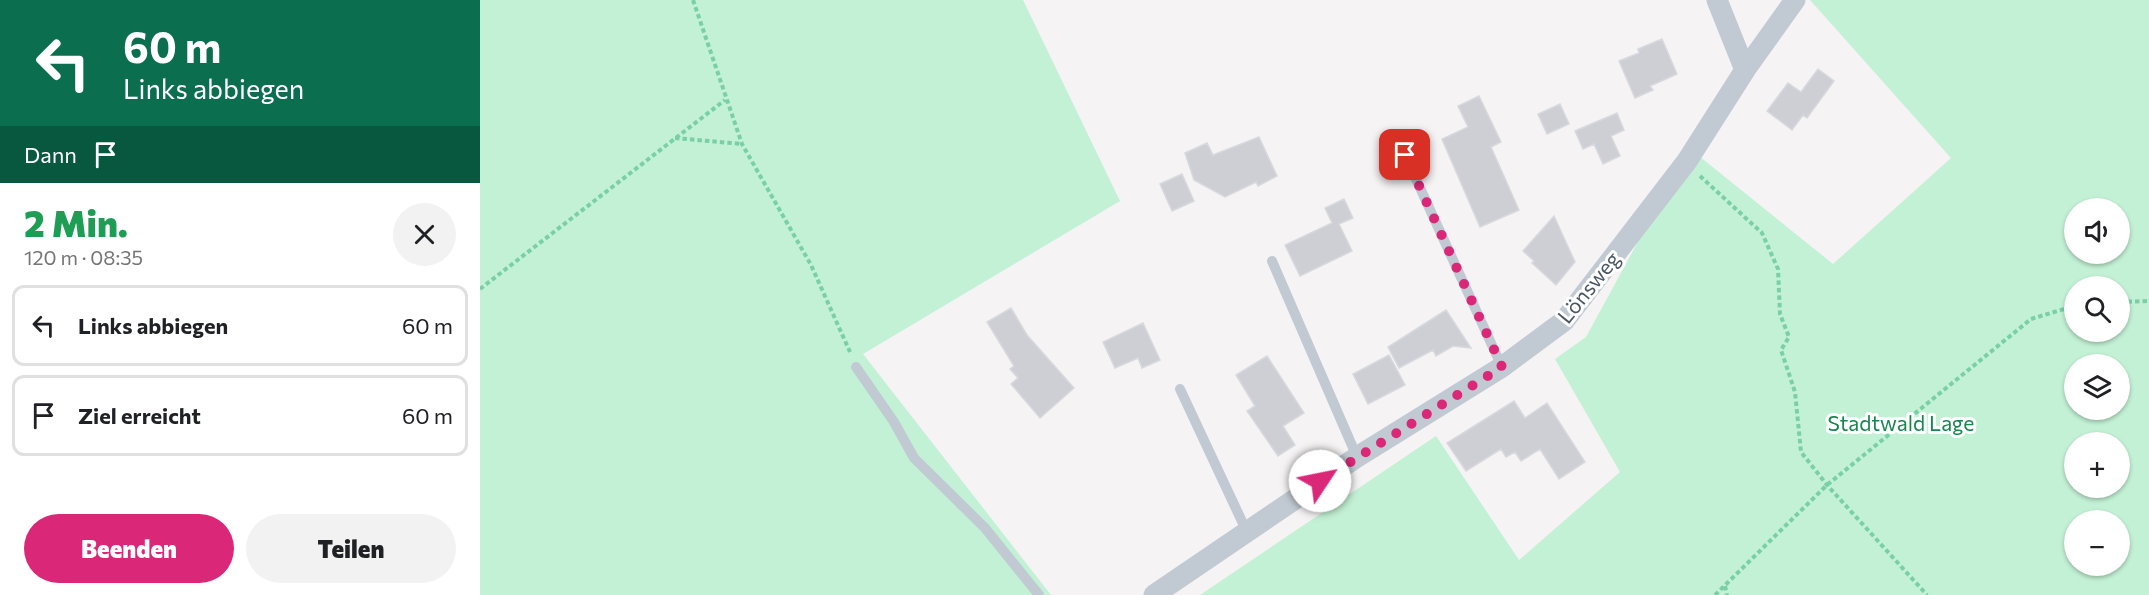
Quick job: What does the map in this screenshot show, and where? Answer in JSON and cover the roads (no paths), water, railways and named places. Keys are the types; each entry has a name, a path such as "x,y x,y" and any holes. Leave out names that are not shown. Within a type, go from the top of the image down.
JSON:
{"street":[{"path":"1718,0 1745,70"},
{"name":"Lönsweg","path":"1154,595 1246,530 1357,457 1502,367 1564,321 1687,161 1745,70 1795,0"}],"lane":[{"path":"1405,155 1502,367"},
{"path":"1272,261 1357,457"},
{"path":"856,367 894,422 914,458 984,528 1039,595"},
{"path":"1180,390 1246,530"}],"park label":[{"name":"Stadtwald Lage","path":"1901,422"}]}
